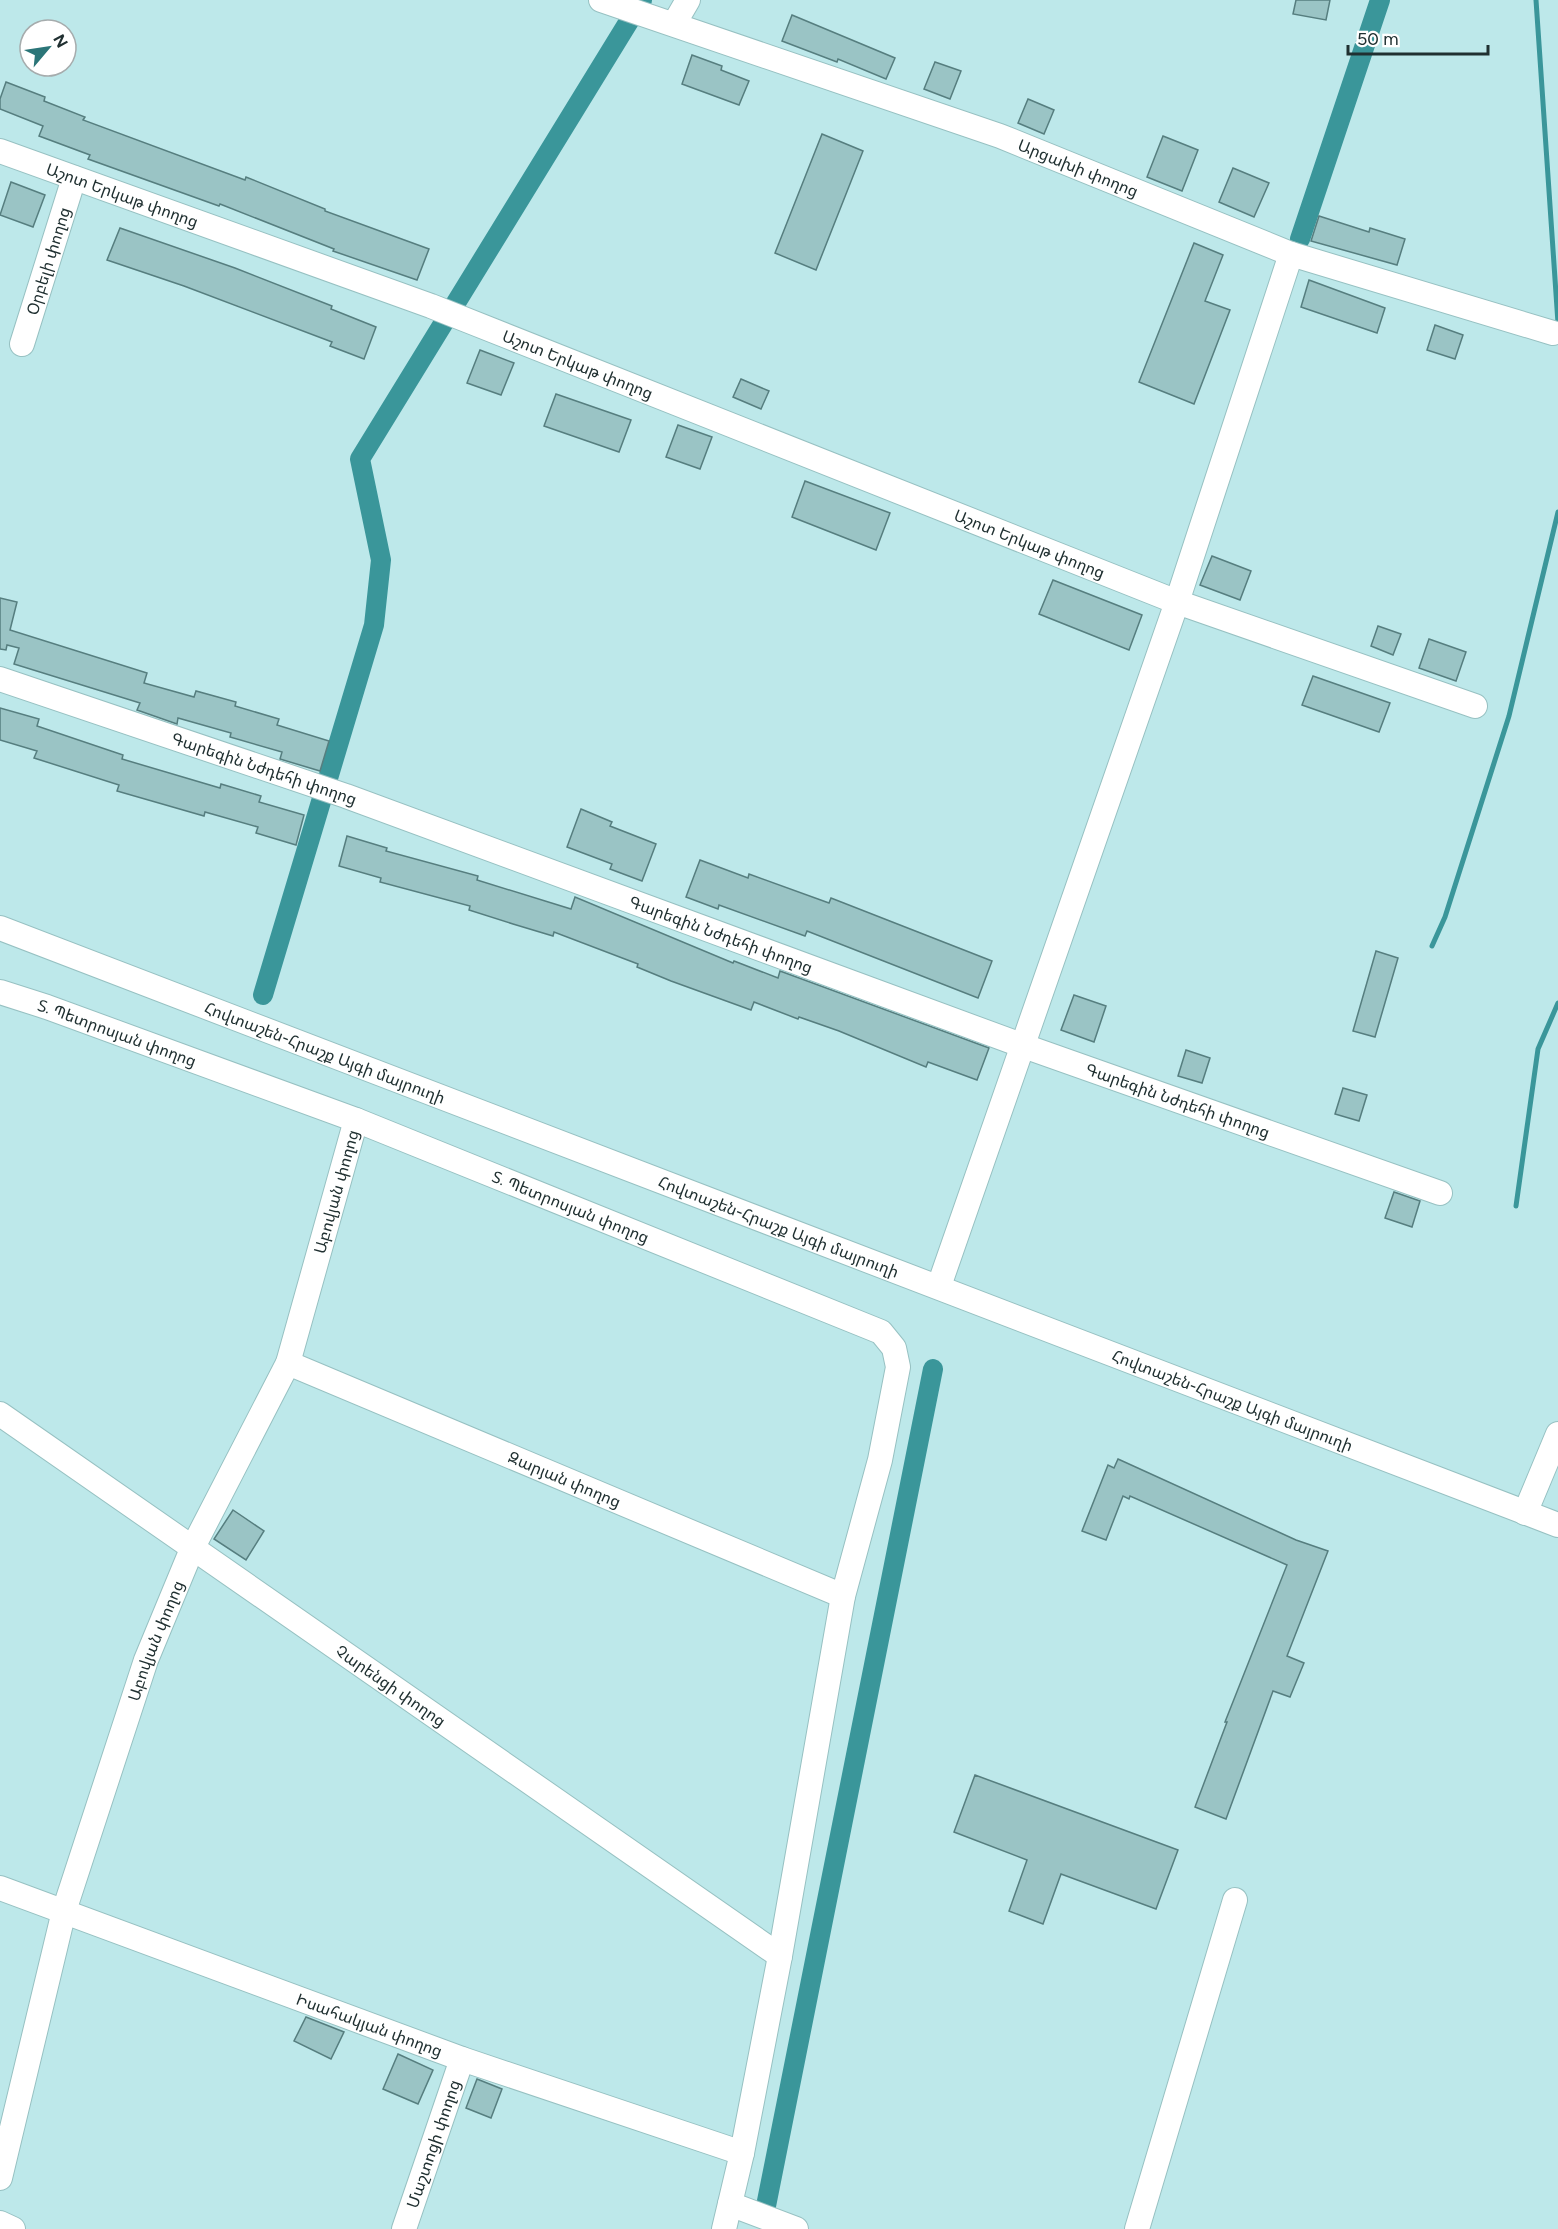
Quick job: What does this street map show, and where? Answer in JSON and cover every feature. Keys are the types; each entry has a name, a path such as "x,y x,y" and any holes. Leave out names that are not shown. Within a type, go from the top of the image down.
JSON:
{"street":[{"path":"674,24 688,0"},
{"name":"Արցախի փողոց","path":"606,2 1000,136 1291,254 1553,333"},
{"name":"Աշոտ Երկաթ փողոց","path":"0,151 468,320 1177,602"},
{"name":"Օրբելի փողոց","path":"22,344 74,178"},
{"path":"939,1286 1177,602 1291,254"},
{"path":"1177,602 1475,706"},
{"name":"Գարեգին Նժդեհի փողոց","path":"0,679 346,796 1021,1045 1440,1193"},
{"name":"Հովտաշեն-Հրաշք Այգի մայրուղի","path":"0,928 1558,1525"},
{"name":"Տ. Պետրոսյան փողոց","path":"0,992 356,1120 882,1332 894,1348 898,1367 880,1460 843,1596 780,1956 742,2154 724,2229"},
{"name":"Աբովյան փողոց","path":"0,2178 64,1911 146,1660 192,1549 288,1363 356,1120"},
{"name":"Զարյան փողոց","path":"288,1363 843,1596"},
{"name":"Չարենցի փողոց","path":"0,1414 780,1956"},
{"path":"1525,1513 1558,1434"},
{"name":"Իսահակյան փողոց","path":"0,1888 462,2059 742,2154"},
{"path":"1137,2229 1234,1900"},
{"name":"Մաշտոցի փողոց","path":"404,2229 462,2059"},
{"path":"730,2204 796,2229"},
{"path":"0,2223 13,2229"}],"building":[{"path":"1296,0 1330,0 1326,20 1293,14"},
{"path":"792,15 895,58 886,79 838,59 837,62 782,41"},
{"path":"692,55 722,66 721,70 749,81 739,105 682,84"},
{"path":"935,62 961,71 950,99 924,89"},
{"path":"6,82 45,97 44,101 85,117 83,120 245,180 246,177 325,209 325,211 429,249 417,280 333,251 334,249 220,204 219,206 88,159 90,155 39,136 43,126 0,109 0,99"},
{"path":"1028,99 1054,110 1044,134 1018,123"},
{"path":"822,134 863,151 816,270 775,253"},
{"path":"1163,136 1198,150 1182,191 1147,177"},
{"path":"1233,168 1269,183 1254,217 1219,202"},
{"path":"11,182 45,195 33,227 0,215"},
{"path":"1319,216 1369,232 1370,228 1405,239 1397,265 1311,241"},
{"path":"120,228 235,268 332,306 331,309 376,327 364,359 330,346 332,342 184,286 107,260"},
{"path":"1194,243 1223,255 1205,301 1230,310 1194,404 1139,382"},
{"path":"1309,280 1385,308 1377,333 1301,307"},
{"path":"1435,325 1463,335 1455,359 1427,350"},
{"path":"480,350 514,363 501,395 467,383"},
{"path":"741,379 769,391 761,409 733,397"},
{"path":"556,394 631,420 619,452 544,426"},
{"path":"678,425 712,437 700,469 666,457"},
{"path":"805,481 890,513 876,550 792,517"},
{"path":"1212,556 1251,571 1240,600 1200,585"},
{"path":"1053,580 1142,615 1129,650 1039,614"},
{"path":"0,598 17,602 10,630 147,673 144,683 194,697 196,691 236,702 235,706 279,719 277,725 329,741 320,771 280,759 282,752 230,737 231,733 178,718 177,724 137,710 140,703 14,664 19,648 7,645 6,650 0,649"},
{"path":"1378,626 1401,634 1393,655 1371,646"},
{"path":"1429,639 1466,652 1456,681 1419,668"},
{"path":"1313,676 1390,703 1379,732 1302,705"},
{"path":"0,708 39,719 37,726 123,755 122,759 220,788 221,784 261,796 259,802 304,815 296,845 256,833 258,827 205,812 204,816 117,791 119,785 34,758 37,751 0,740"},
{"path":"581,809 612,822 610,826 656,844 642,881 610,869 612,864 567,847"},
{"path":"347,836 387,848 386,851 478,876 477,880 571,909 575,897 733,963 734,961 778,978 780,971 989,1048 977,1080 928,1062 926,1067 839,1031 799,1017 798,1019 754,1002 751,1010 671,981 637,967 638,964 554,932 553,936 513,924 469,910 470,906 380,882 381,878 339,866"},
{"path":"700,860 748,878 749,874 829,903 831,898 992,961 978,998 807,931 805,936 719,905 718,909 686,897"},
{"path":"1376,951 1398,958 1375,1037 1353,1031"},
{"path":"1074,995 1106,1006 1094,1042 1061,1030"},
{"path":"1186,1050 1210,1058 1202,1083 1178,1076"},
{"path":"1343,1088 1367,1095 1359,1121 1335,1114"},
{"path":"1394,1192 1420,1201 1412,1227 1385,1218"},
{"path":"1118,1459 1296,1540 1328,1551 1287,1656 1304,1663 1290,1697 1273,1691 1226,1819 1195,1807 1227,1722 1225,1722 1287,1565 1130,1496 1129,1499 1123,1496 1106,1540 1082,1531 1108,1465 1114,1468"},
{"path":"233,1510 264,1531 246,1560 214,1539"},
{"path":"975,1775 1178,1850 1156,1909 1061,1874 1043,1924 1009,1911 1027,1860 954,1832"},
{"path":"306,2017 344,2032 331,2059 294,2041"},
{"path":"398,2054 433,2070 418,2104 383,2089"},
{"path":"477,2079 502,2089 491,2118 466,2108"}],"waterway":[{"path":"263,995 374,625 381,560 360,459 642,0"},
{"path":"1300,239 1380,0"},
{"path":"1536,0 1558,323"},
{"path":"1432,946 1445,917 1509,716 1558,512"},
{"path":"1516,1206 1538,1049 1558,1003"},
{"path":"765,2211 933,1369"}]}
